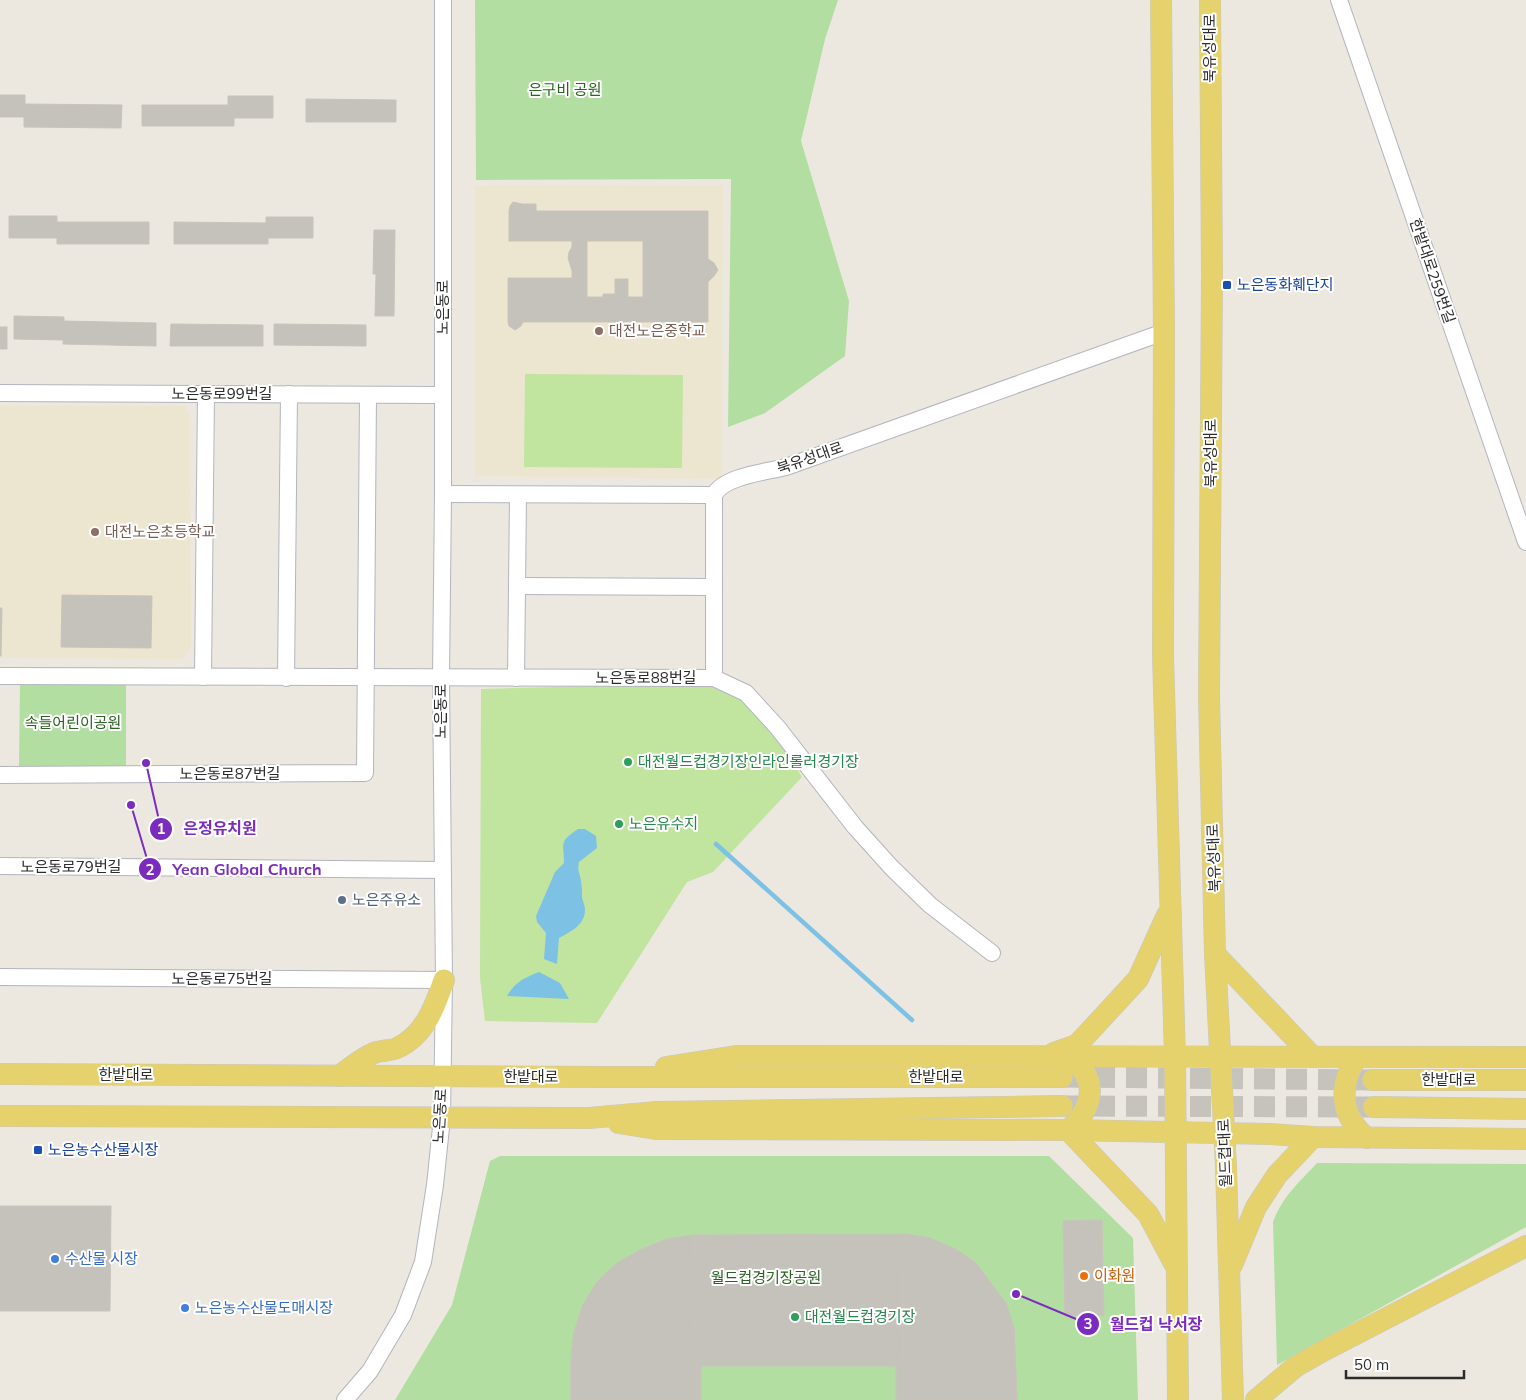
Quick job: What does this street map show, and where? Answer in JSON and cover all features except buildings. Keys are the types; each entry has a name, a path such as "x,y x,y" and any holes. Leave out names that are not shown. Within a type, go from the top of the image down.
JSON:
{"main road":[{"path":"1162,0 1163,656 1176,1132 1178,1400"},
{"name":"북유성대로","path":"1210,0 1212,292 1209,696 1215,906"},
{"name":"월드컵대로","path":"1215,906 1215,954 1224,1133 1233,1400"},
{"path":"1054,1063 1077,1045 1138,978 1170,908"},
{"path":"1215,954 1313,1057"},
{"path":"339,1076 375,1052 395,1049 416,1035 435,1006 444,980"},
{"path":"602,1078 736,1056 1077,1064 1090,1087 1090,1094 1086,1109 1077,1123 1068,1130"},
{"path":"1054,1063 1174,1057 1526,1057"},
{"path":"1357,1057 1347,1075 1344,1095 1348,1116 1353,1125 1367,1138"},
{"name":"한밭대로","path":"0,1074 602,1078 1054,1063"},
{"name":"한밭대로","path":"1373,1080 1526,1080"},
{"name":"한밭대로","path":"0,1116 589,1118 657,1112 1062,1106"},
{"name":"한밭대로","path":"1374,1107 1526,1109"},
{"path":"589,1118 656,1129 1068,1130 1270,1134 1313,1137 1526,1139"},
{"path":"1068,1130 1148,1214 1177,1270"},
{"path":"1229,1272 1256,1207 1277,1175 1313,1137"},
{"path":"1256,1400 1295,1367 1323,1350 1526,1246"}],"street":[{"name":"노은동로","path":"345,1400 370,1371 403,1315 423,1262 435,1185 442,1118 444,980 441,678 443,0"},
{"name":"한밭대로259번길","path":"1338,0 1526,542"},
{"name":"북유성대로","path":"714,495 717,489 728,481 786,467 1164,332"},
{"name":"노은동로99번길","path":"0,392 443,395"},
{"path":"202,677 206,394"},
{"path":"286,678 289,394"},
{"name":"노은동로87번길","path":"0,775 365,773 368,395"},
{"path":"443,494 714,495"},
{"path":"516,678 518,495"},
{"name":"노은동로88번길","path":"441,678 714,678 714,495"},
{"path":"517,586 714,587"},
{"path":"0,676 441,678"},
{"path":"714,678 746,693 778,728 855,828 891,868 930,905 992,953"},
{"name":"노은동로79번길","path":"0,866 442,870"},
{"name":"노은동로75번길","path":"0,978 444,980"}],"shaded area":[{"name":"대전노은중학교","path":"723,185 722,479 475,476 475,186"},
{"name":"대전노은초등학교","path":"0,406 185,406 190,416 191,648 182,659 0,658"}],"green space":[{"name":"은구비 공원","path":"475,0 838,0 825,39 801,141 849,301 845,356 765,413 728,427 731,179 476,180"},
{"path":"525,374 683,375 682,468 524,467"},
{"name":"속들어린이공원","path":"20,681 126,681 126,766 19,766"},
{"name":"노은유수지","path":"703,683 747,703 777,736 802,777 713,872 687,882 597,1023 485,1021 480,978 481,689"},
{"name":"월드컵경기장공원","path":"500,1156 1049,1156 1133,1238 1138,1400 395,1400 452,1305 490,1161"},
{"path":"1317,1163 1526,1164 1526,1227 1277,1365 1273,1222 1287,1197"}],"water":[{"path":"578,829 585,829 596,836 597,848 579,862 578,870 585,908 584,915 580,924 559,938 557,964 544,959 546,933 537,922 536,916 555,872 564,863 563,847 565,840"},
{"path":"539,972 560,983 569,999 507,996 520,981"}],"waterway":[{"path":"716,844 912,1020"}],"tunnel":[{"path":"1062,1077 1373,1080"},
{"path":"1062,1106 1374,1107"}],"place":[{"name":"노은동화훼단지","path":"1227,285"},
{"name":"대전노은중학교","path":"599,331"},
{"name":"대전노은초등학교","path":"95,532"},
{"name":"대전월드컵경기장인라인롤러경기장","path":"628,762"},
{"name":"은정유치원","path":"146,763"},
{"name":"Yean Global Church","path":"131,805"},
{"name":"노은유수지","path":"619,824"},
{"name":"노은주유소","path":"342,900"},
{"name":"노은농수산물시장","path":"38,1150"},
{"name":"수산물 시장","path":"55,1259"},
{"name":"이화원","path":"1084,1276"},
{"name":"월드컵 낙서장","path":"1016,1294"},
{"name":"노은농수산물도매시장","path":"185,1308"},
{"name":"대전월드컵경기장","path":"795,1317"}]}
